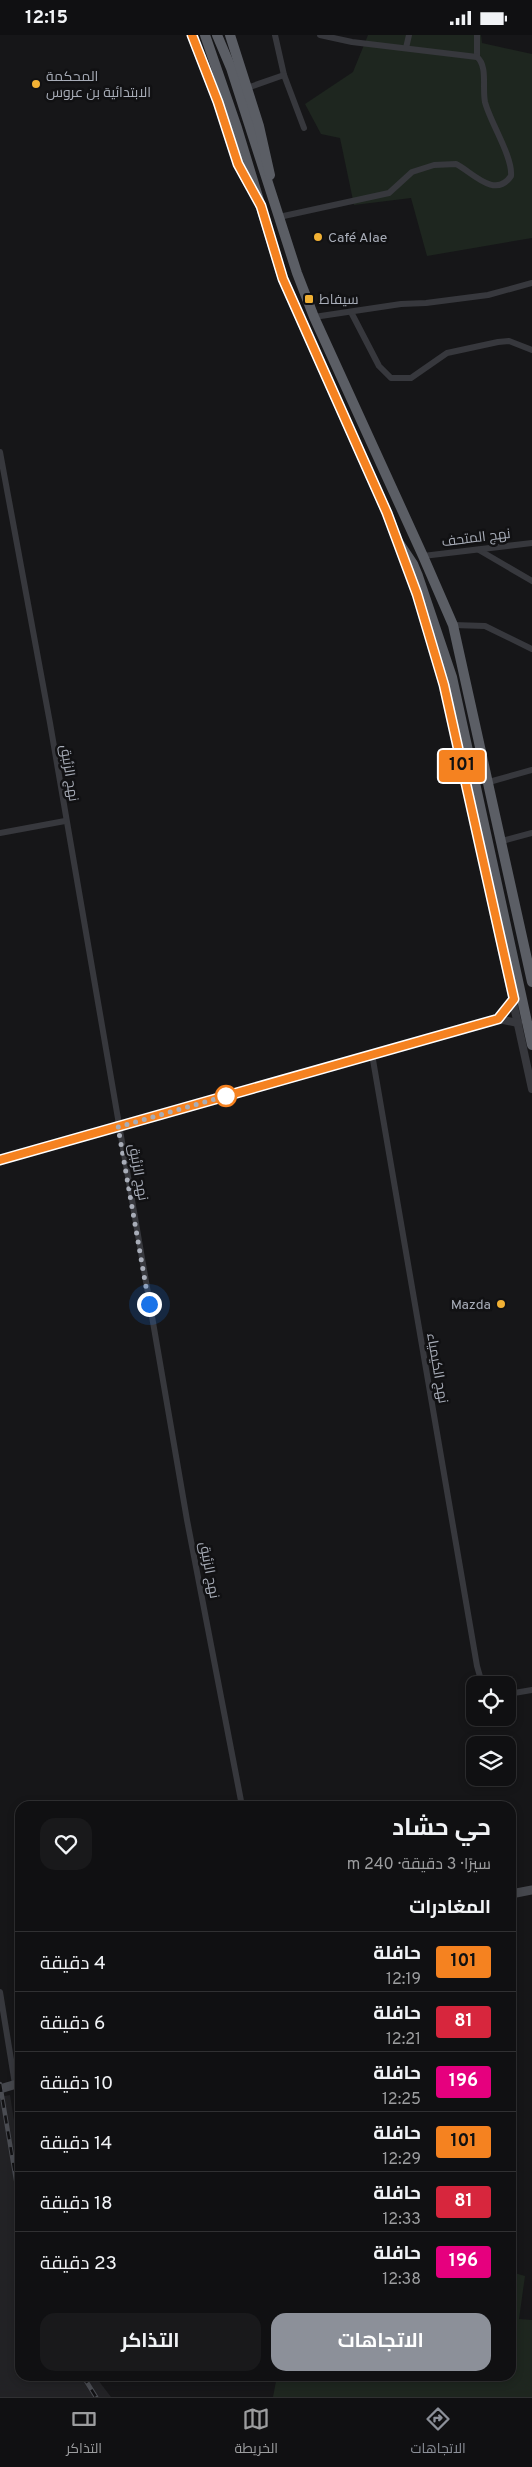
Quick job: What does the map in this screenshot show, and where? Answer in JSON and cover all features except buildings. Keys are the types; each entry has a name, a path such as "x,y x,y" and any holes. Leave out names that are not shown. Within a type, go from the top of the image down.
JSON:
{"highway":[{"path":"192,35 218,102 238,164 261,206"},
{"path":"205,35 237,128 283,279 380,495 397,540 413,563 452,677 532,1045"},
{"path":"217,35 314,317 424,556 453,625 532,982"},
{"path":"230,35 268,159 272,193"}],"main road":[{"path":"516,1893 532,1890"},
{"path":"0,2089 15,2085"}],"street":[{"path":"275,35 284,75 304,128"},
{"path":"320,35 352,42 477,57"},
{"path":"406,48 409,35"},
{"path":"279,217 389,193 412,172 434,165 456,163 478,180 486,183 493,184 508,181 512,171 482,89 483,65 477,57 477,35"},
{"path":"247,88 284,75"},
{"path":"314,317 488,295 532,283"},
{"path":"351,311 379,366 391,378 411,378 447,353 498,342 510,341 532,350"},
{"name":"نهج الزئبق","path":"0,452 36,646 118,1127 188,1520 241,1801"},
{"path":"397,540 430,635 444,685 514,999 532,1089"},
{"name":"نهج المتحف","path":"424,556 532,543"},
{"path":"479,549 532,581"},
{"path":"453,625 485,626 532,649"},
{"path":"489,782 532,770"},
{"path":"0,833 65,821"},
{"path":"502,841 532,833"},
{"path":"498,1019 514,999"},
{"path":"0,1160 498,1019 518,1023"},
{"name":"نهج الكيمياء","path":"372,1054 480,1676"},
{"path":"516,1693 532,1690"},
{"path":"0,1992 15,2069"}],"shaded area":[{"path":"368,35 481,35 482,43 532,54 532,238 427,256 411,198 354,205 340,138 321,134 305,104 353,72"},
{"path":"10,2095 15,2126 15,2381 99,2381 111,2397 0,2397 0,2097"},
{"path":"516,2273 525,2276 519,2319 532,2320 532,2397 273,2397 276,2381 516,2381"}],"railway":[{"path":"0,2084 15,2174"},
{"path":"86,2381 96,2397"}],"bus line":[{"name":"101","path":"0,1160 498,1019 514,999 444,685 417,594 387,513 283,279 261,206 238,164 206,68 192,35"}],"place":[{"name":"المحكمة الابتدائية بن عروس","path":"36,84"},
{"name":"Café Alae","path":"318,237"},
{"name":"سيفاط","path":"309,299"},
{"name":"Mazda","path":"501,1304"}],"route":[{"path":"149,1304 118,1127 226,1096"}]}
